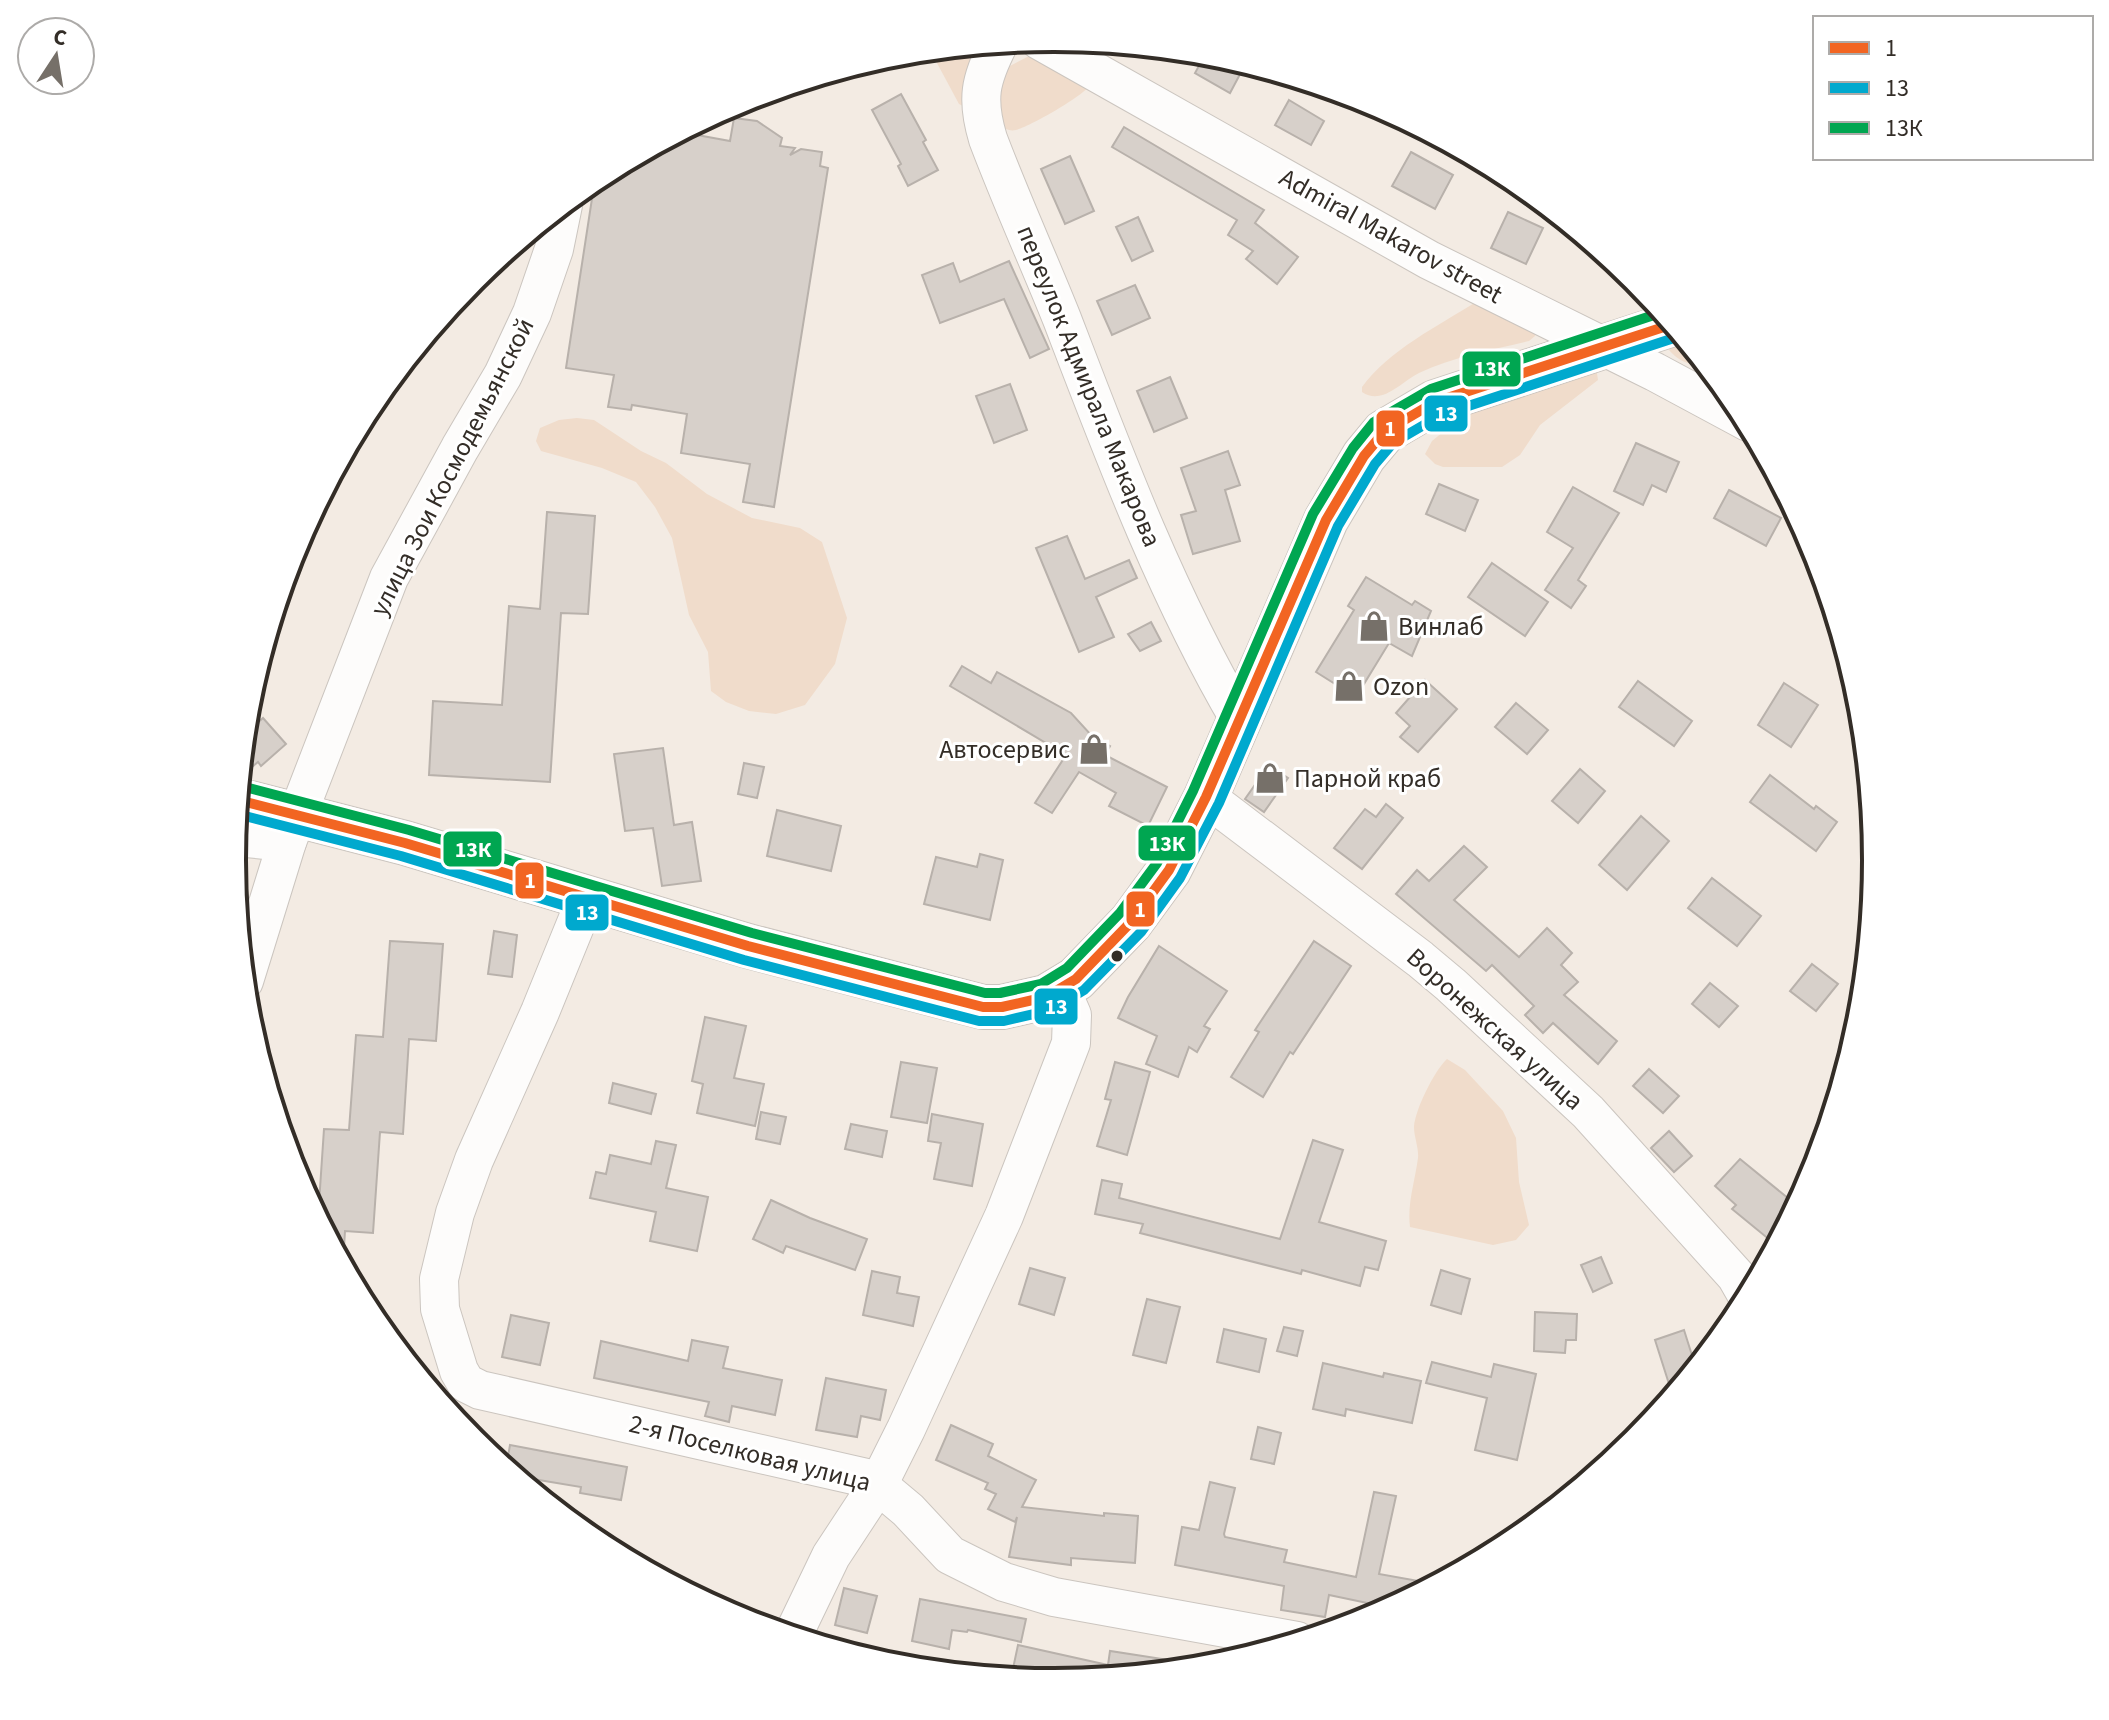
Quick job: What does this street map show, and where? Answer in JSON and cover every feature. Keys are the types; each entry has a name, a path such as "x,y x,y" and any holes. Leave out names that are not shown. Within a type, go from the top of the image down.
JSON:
{"main road":[{"path":"248,805 292,829 405,843 748,946 983,1007 1021,1004 1061,990 1105,950 1169,870 1206,797 1326,520 1364,456 1384,432 1435,402 1662,327"}],"street":[{"name":"Admiral Makarov street","path":"1061,52 1429,260 1725,410"},
{"name":"переулок Адмирала Макарова","path":"993,55 985,71 980,94 980,111 988,139 1101,421 1172,587 1216,679 1240,720"},
{"name":"улица Зои Космодемьянской","path":"252,955 292,829 389,578 503,375 532,313 554,249 560,222"},
{"name":"Воронежская улица","path":"1206,797 1420,959 1538,1065 1588,1112 1741,1285"},
{"path":"247,835 292,829"},
{"name":"2-я Поселковая улица","path":"586,899 474,1160 455,1213 439,1279 440,1309 459,1371 466,1383 480,1390 860,1475 879,1483 950,1555 1004,1582 1054,1597 1274,1637"},
{"path":"797,1626 831,1556 879,1483 1004,1216 1071,1043 1072,1015 1061,990"}],"shaded area":[{"path":"1033,54 1090,85 1068,103 1032,123 1016,130 1003,128 994,84 1008,67"},
{"path":"976,56 965,107 959,104 936,61"},
{"path":"1476,302 1537,328 1535,336 1529,341 1432,367 1384,395 1369,396 1362,392 1362,387 1386,361"},
{"path":"1675,342 1692,364 1685,362 1669,350"},
{"path":"1596,367 1598,380 1540,425 1520,455 1502,467 1443,467 1425,454 1432,441 1477,404"},
{"path":"559,420 594,420 641,451 666,463 707,494 752,518 800,528 822,542 847,618 835,664 805,705 776,714 749,711 726,702 711,691 708,652 689,615 672,538 655,507 636,482 602,468 541,451 536,441 540,428"},
{"path":"1447,1059 1465,1070 1503,1111 1516,1138 1519,1182 1529,1225 1516,1240 1493,1245 1410,1227 1410,1201 1418,1158 1415,1120 1431,1081"}],"building":[{"path":"1199,66 1240,74 1230,93 1195,73"},
{"path":"901,94 938,170 908,186 898,166 901,164 872,110"},
{"path":"1289,100 1324,121 1311,145 1275,125"},
{"path":"734,119 757,121 782,138 780,146 795,148 790,155 801,149 822,152 820,166 828,168 774,507 743,502 750,464 681,453 687,414 632,405 631,410 608,407 614,375 566,368 592,198 697,135 730,141"},
{"path":"1124,127 1264,210 1255,223 1298,257 1277,284 1246,259 1253,251 1228,235 1237,220 1112,147"},
{"path":"1411,152 1453,175 1435,209 1392,186"},
{"path":"1070,156 1094,211 1065,224 1041,169"},
{"path":"1508,212 1543,228 1526,264 1491,248"},
{"path":"1138,217 1153,251 1132,261 1116,227"},
{"path":"1009,261 1049,349 1030,358 1004,299 940,323 922,275 953,263 960,282"},
{"path":"1135,285 1150,318 1112,335 1097,301"},
{"path":"1170,377 1187,418 1154,432 1137,391"},
{"path":"1010,384 1027,430 994,443 976,396"},
{"path":"1636,443 1679,462 1666,492 1652,485 1643,505 1614,491"},
{"path":"1228,451 1240,485 1225,490 1240,541 1193,554 1181,515 1196,511 1181,468"},
{"path":"1439,484 1478,500 1465,531 1426,514"},
{"path":"1573,487 1619,513 1578,580 1586,586 1571,608 1545,590 1573,548 1547,532"},
{"path":"1729,490 1781,518 1766,546 1714,518"},
{"path":"547,512 595,516 588,614 561,613 550,782 429,775 433,701 502,705 509,606 540,609"},
{"path":"1067,536 1085,579 1129,560 1137,578 1096,597 1114,637 1079,652 1036,548"},
{"path":"1492,563 1548,602 1525,636 1468,597"},
{"path":"1366,577 1412,605 1415,601 1431,611 1412,656 1389,643 1356,697 1316,672 1354,610 1348,606"},
{"path":"1151,622 1161,641 1140,651 1128,634"},
{"path":"962,666 991,683 997,672 1071,713 1091,735 1110,746 1105,755 1167,787 1148,826 1109,806 1116,793 1079,772 1052,813 1035,803 1066,755 950,686"},
{"path":"1425,680 1457,709 1418,752 1400,737 1410,726 1396,713"},
{"path":"1638,681 1692,721 1674,746 1619,707"},
{"path":"1784,683 1818,705 1791,747 1758,725"},
{"path":"1516,703 1548,730 1527,754 1495,727"},
{"path":"263,718 286,744 261,766 258,762 252,767 253,755 259,722"},
{"path":"663,748 674,825 692,822 701,881 662,886 653,828 625,831 614,754"},
{"path":"744,763 764,767 757,798 738,794"},
{"path":"1269,765 1288,778 1264,812 1245,799"},
{"path":"1580,769 1605,791 1578,823 1552,801"},
{"path":"1770,775 1814,809 1816,806 1837,822 1816,851 1750,802"},
{"path":"1386,804 1403,818 1362,869 1334,848 1365,809 1376,817"},
{"path":"777,810 841,826 831,871 767,856"},
{"path":"1641,816 1669,841 1627,890 1599,865"},
{"path":"1464,846 1487,867 1454,900 1519,957 1547,928 1572,953 1561,965 1578,982 1564,995 1617,1041 1598,1064 1553,1023 1543,1033 1525,1015 1534,1006 1492,965 1486,971 1396,894 1417,870 1429,881"},
{"path":"980,854 1003,860 990,920 924,904 936,857 977,867"},
{"path":"1712,878 1761,916 1737,946 1688,908"},
{"path":"494,931 517,935 512,977 488,974"},
{"path":"390,941 443,944 436,1041 409,1039 403,1134 380,1132 373,1233 345,1231 344,1244 320,1194 324,1129 349,1130 356,1035 383,1037"},
{"path":"1314,941 1351,966 1293,1054 1290,1052 1263,1097 1231,1077 1259,1032 1255,1030"},
{"path":"1159,946 1227,991 1204,1026 1210,1029 1197,1052 1189,1047 1178,1077 1146,1064 1157,1036 1118,1018"},
{"path":"1812,964 1838,984 1816,1011 1790,991"},
{"path":"1710,983 1738,1006 1719,1027 1692,1004"},
{"path":"705,1017 746,1026 734,1078 764,1084 755,1126 697,1113 703,1084 692,1081"},
{"path":"901,1062 937,1068 927,1123 891,1117"},
{"path":"1115,1062 1150,1072 1127,1155 1097,1146 1111,1100 1105,1099"},
{"path":"1649,1069 1679,1096 1663,1113 1633,1086"},
{"path":"613,1083 656,1094 651,1114 609,1103"},
{"path":"761,1112 786,1117 780,1144 756,1139"},
{"path":"932,1114 983,1124 972,1186 934,1179 941,1143 928,1141"},
{"path":"851,1124 887,1131 882,1157 845,1149"},
{"path":"1669,1131 1692,1156 1674,1172 1651,1148"},
{"path":"1313,1140 1343,1150 1319,1222 1386,1241 1378,1270 1365,1267 1360,1286 1140,1233 1143,1224 1095,1214 1102,1180 1122,1184 1119,1198 1280,1239"},
{"path":"656,1141 676,1145 666,1188 708,1197 697,1251 650,1241 656,1212 590,1198 596,1172 606,1174 610,1155 651,1164"},
{"path":"1740,1159 1788,1198 1768,1238 1732,1209 1736,1205 1715,1186"},
{"path":"771,1200 867,1239 855,1270 786,1246 783,1253 753,1239"},
{"path":"1601,1257 1612,1283 1593,1292 1581,1265"},
{"path":"1030,1268 1065,1278 1054,1315 1019,1304"},
{"path":"1441,1270 1470,1279 1461,1314 1431,1305"},
{"path":"872,1271 900,1277 897,1293 919,1297 913,1326 863,1315"},
{"path":"1147,1299 1180,1307 1166,1363 1133,1355"},
{"path":"1535,1312 1577,1314 1576,1340 1566,1340 1565,1353 1534,1351"},
{"path":"511,1315 549,1323 540,1365 502,1357"},
{"path":"1284,1327 1303,1331 1297,1356 1277,1351"},
{"path":"1224,1329 1266,1339 1259,1372 1217,1362"},
{"path":"1684,1330 1692,1356 1669,1384 1655,1340"},
{"path":"692,1340 728,1347 723,1368 782,1380 775,1415 732,1406 729,1422 705,1416 709,1402 594,1378 601,1341 688,1361"},
{"path":"1432,1362 1491,1377 1494,1364 1536,1374 1517,1460 1475,1450 1487,1398 1426,1383"},
{"path":"1323,1363 1383,1377 1384,1373 1421,1381 1412,1423 1346,1409 1345,1416 1313,1409"},
{"path":"826,1378 886,1390 880,1420 861,1416 857,1437 816,1430"},
{"path":"951,1425 993,1444 988,1456 1036,1480 1022,1507 1104,1516 1104,1513 1138,1516 1135,1563 1071,1558 1071,1565 1009,1557 1017,1517 1015,1522 988,1509 996,1494 985,1489 988,1483 936,1460"},
{"path":"1258,1427 1281,1433 1274,1464 1251,1459"},
{"path":"510,1445 627,1467 621,1500 580,1493 581,1487 537,1480 508,1454"},
{"path":"1210,1482 1235,1488 1225,1537 1287,1550 1284,1562 1356,1577 1374,1492 1396,1496 1379,1574 1419,1581 1370,1604 1329,1595 1325,1617 1281,1610 1284,1586 1175,1565 1182,1527 1199,1530"},
{"path":"844,1588 877,1596 867,1633 835,1625"},
{"path":"920,1599 1026,1619 1021,1642 968,1630 952,1630 949,1649 912,1641"},
{"path":"1018,1645 1108,1665 1110,1651 1167,1660 1107,1666 1013,1666"}],"transit line":[{"name":"13К","path":"250,788 409,830 752,933 985,993 1041,984 1067,968 1120,913 1157,863 1193,791 1313,514 1353,448 1374,422 1431,389 1651,316"},
{"name":"1","path":"248,803 405,843 748,946 983,1007 1002,1007 1046,997 1076,979 1131,922 1169,870 1206,797 1326,520 1364,456 1384,432 1435,402 1662,327"},
{"name":"13","path":"248,817 401,856 744,960 979,1021 1004,1021 1051,1010 1084,990 1141,932 1180,878 1219,803 1338,526 1375,464 1393,443 1441,415 1672,339"}],"place":[{"name":"Винлаб","path":"1374,626"},
{"name":"Ozon","path":"1349,686"},
{"name":"Автосервис","path":"1094,749"},
{"name":"Парной краб","path":"1270,778"}]}
